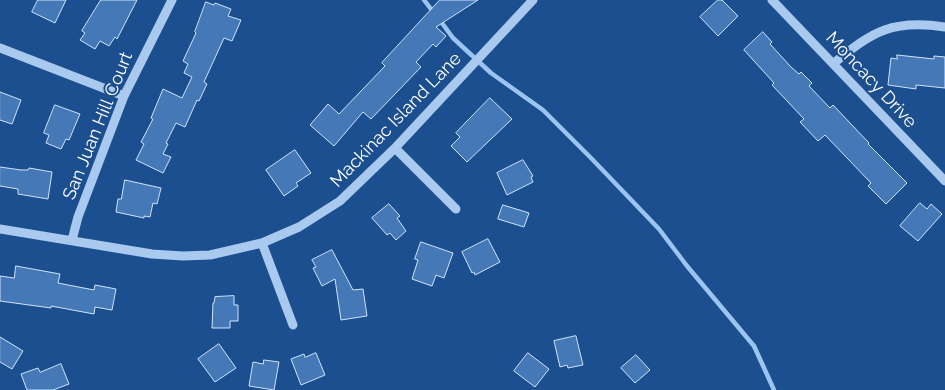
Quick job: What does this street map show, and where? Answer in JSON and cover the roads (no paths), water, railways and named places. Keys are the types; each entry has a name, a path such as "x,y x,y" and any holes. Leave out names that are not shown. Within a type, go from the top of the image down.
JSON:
{"street":[{"name":"San Juan Hill Court","path":"72,240 78,217 124,96 172,0"},
{"name":"Mackinac Island Lane","path":"0,229 152,254 184,256 210,255 262,243 298,227 340,201 396,148 533,0"},
{"name":"Moncacy Drive","path":"772,0 945,181"},
{"path":"834,63 860,42 881,30 894,26 910,25 945,27"},
{"path":"0,48 124,96"},
{"path":"396,148 456,209"},
{"path":"262,243 293,325"}],"waterway":[{"path":"424,0 434,13"},
{"path":"439,19 453,38 491,73 543,110 659,229 687,266 754,346 774,390"}]}
